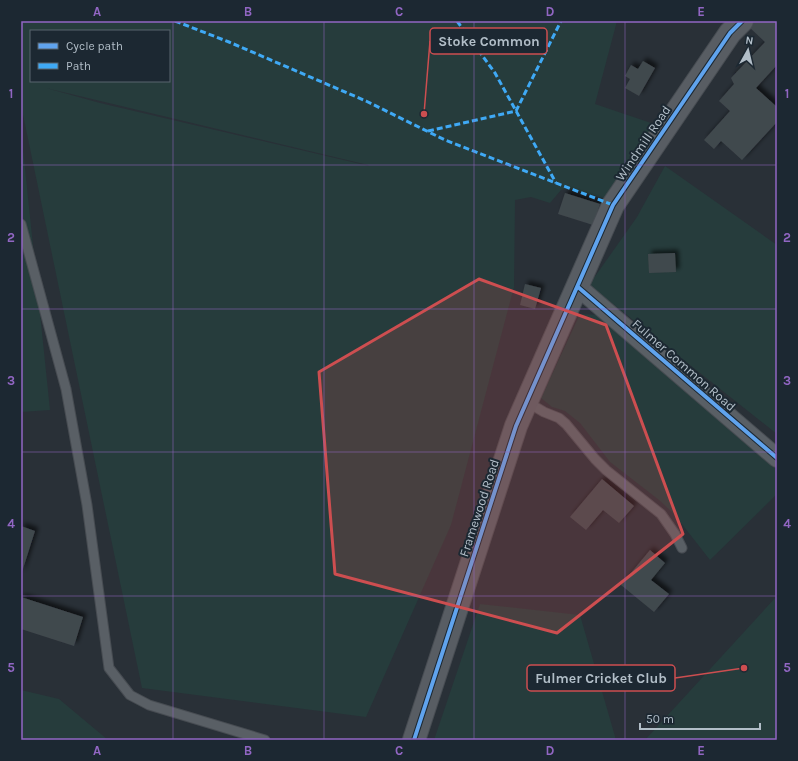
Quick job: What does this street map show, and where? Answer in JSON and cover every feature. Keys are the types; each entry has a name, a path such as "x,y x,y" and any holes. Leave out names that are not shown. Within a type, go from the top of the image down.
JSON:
{"street":[{"name":"Windmill Road","path":"578,287 613,205 730,33 742,21"},
{"name":"Framewood Road","path":"414,740 516,426 578,287"},
{"name":"Fulmer Common Road","path":"578,287 777,458"}],"lane":[{"path":"21,224 66,389 87,505 109,668 130,695 148,705 265,740"},
{"path":"527,402 544,412 559,418 566,424 594,459 661,514 675,534 682,548"}],"highlighted area":[{"path":"479,279 606,325 683,534 557,633 335,574 319,372"}],"green space":[{"path":"21,21 617,21 595,104 654,124 629,173 609,200 568,188 561,190 550,203 531,197 515,200 514,287 451,525 366,717 142,688 21,105","holes":["46,88 369,166 100,103"]},
{"path":"21,130 50,410 21,412"},
{"path":"665,166 777,245 777,434 589,285 637,217"},
{"path":"580,314 600,315 777,468 777,494 710,560 674,514 659,500 610,462 580,423 565,411 552,407 541,398"},
{"path":"777,596 777,740 645,740"},
{"path":"480,604 580,615 616,740 434,740"},
{"path":"21,690 59,699 108,740 21,740"}],"building":[{"path":"753,21 777,21 777,65 756,88 777,107 777,122 742,160 721,141 714,149 704,140 730,111 719,101 734,84 731,78 765,42 748,26"},
{"path":"643,61 655,68 639,96 625,88 630,79 625,76 631,65 638,69"},
{"path":"565,193 600,204 593,225 558,214"},
{"path":"675,253 676,272 649,273 648,254"},
{"path":"525,284 541,288 535,309 520,305"},
{"path":"602,479 634,506 619,523 603,510 586,530 570,517"},
{"path":"21,526 35,531 21,575"},
{"path":"650,550 665,563 651,580 669,594 654,612 621,585"},
{"path":"21,597 83,617 74,646 21,629"}],"marked path":[{"path":"175,21 229,42 366,101 445,140 613,205"},
{"path":"457,21 495,73 556,183"},
{"path":"428,131 516,111 561,21"}],"cycle path":[{"path":"414,740 516,426 613,205 730,33 742,21"},
{"path":"578,287 777,458"}],"place":[{"name":"Stoke Common","path":"424,114"},
{"name":"Fulmer Cricket Club","path":"744,668"}]}
